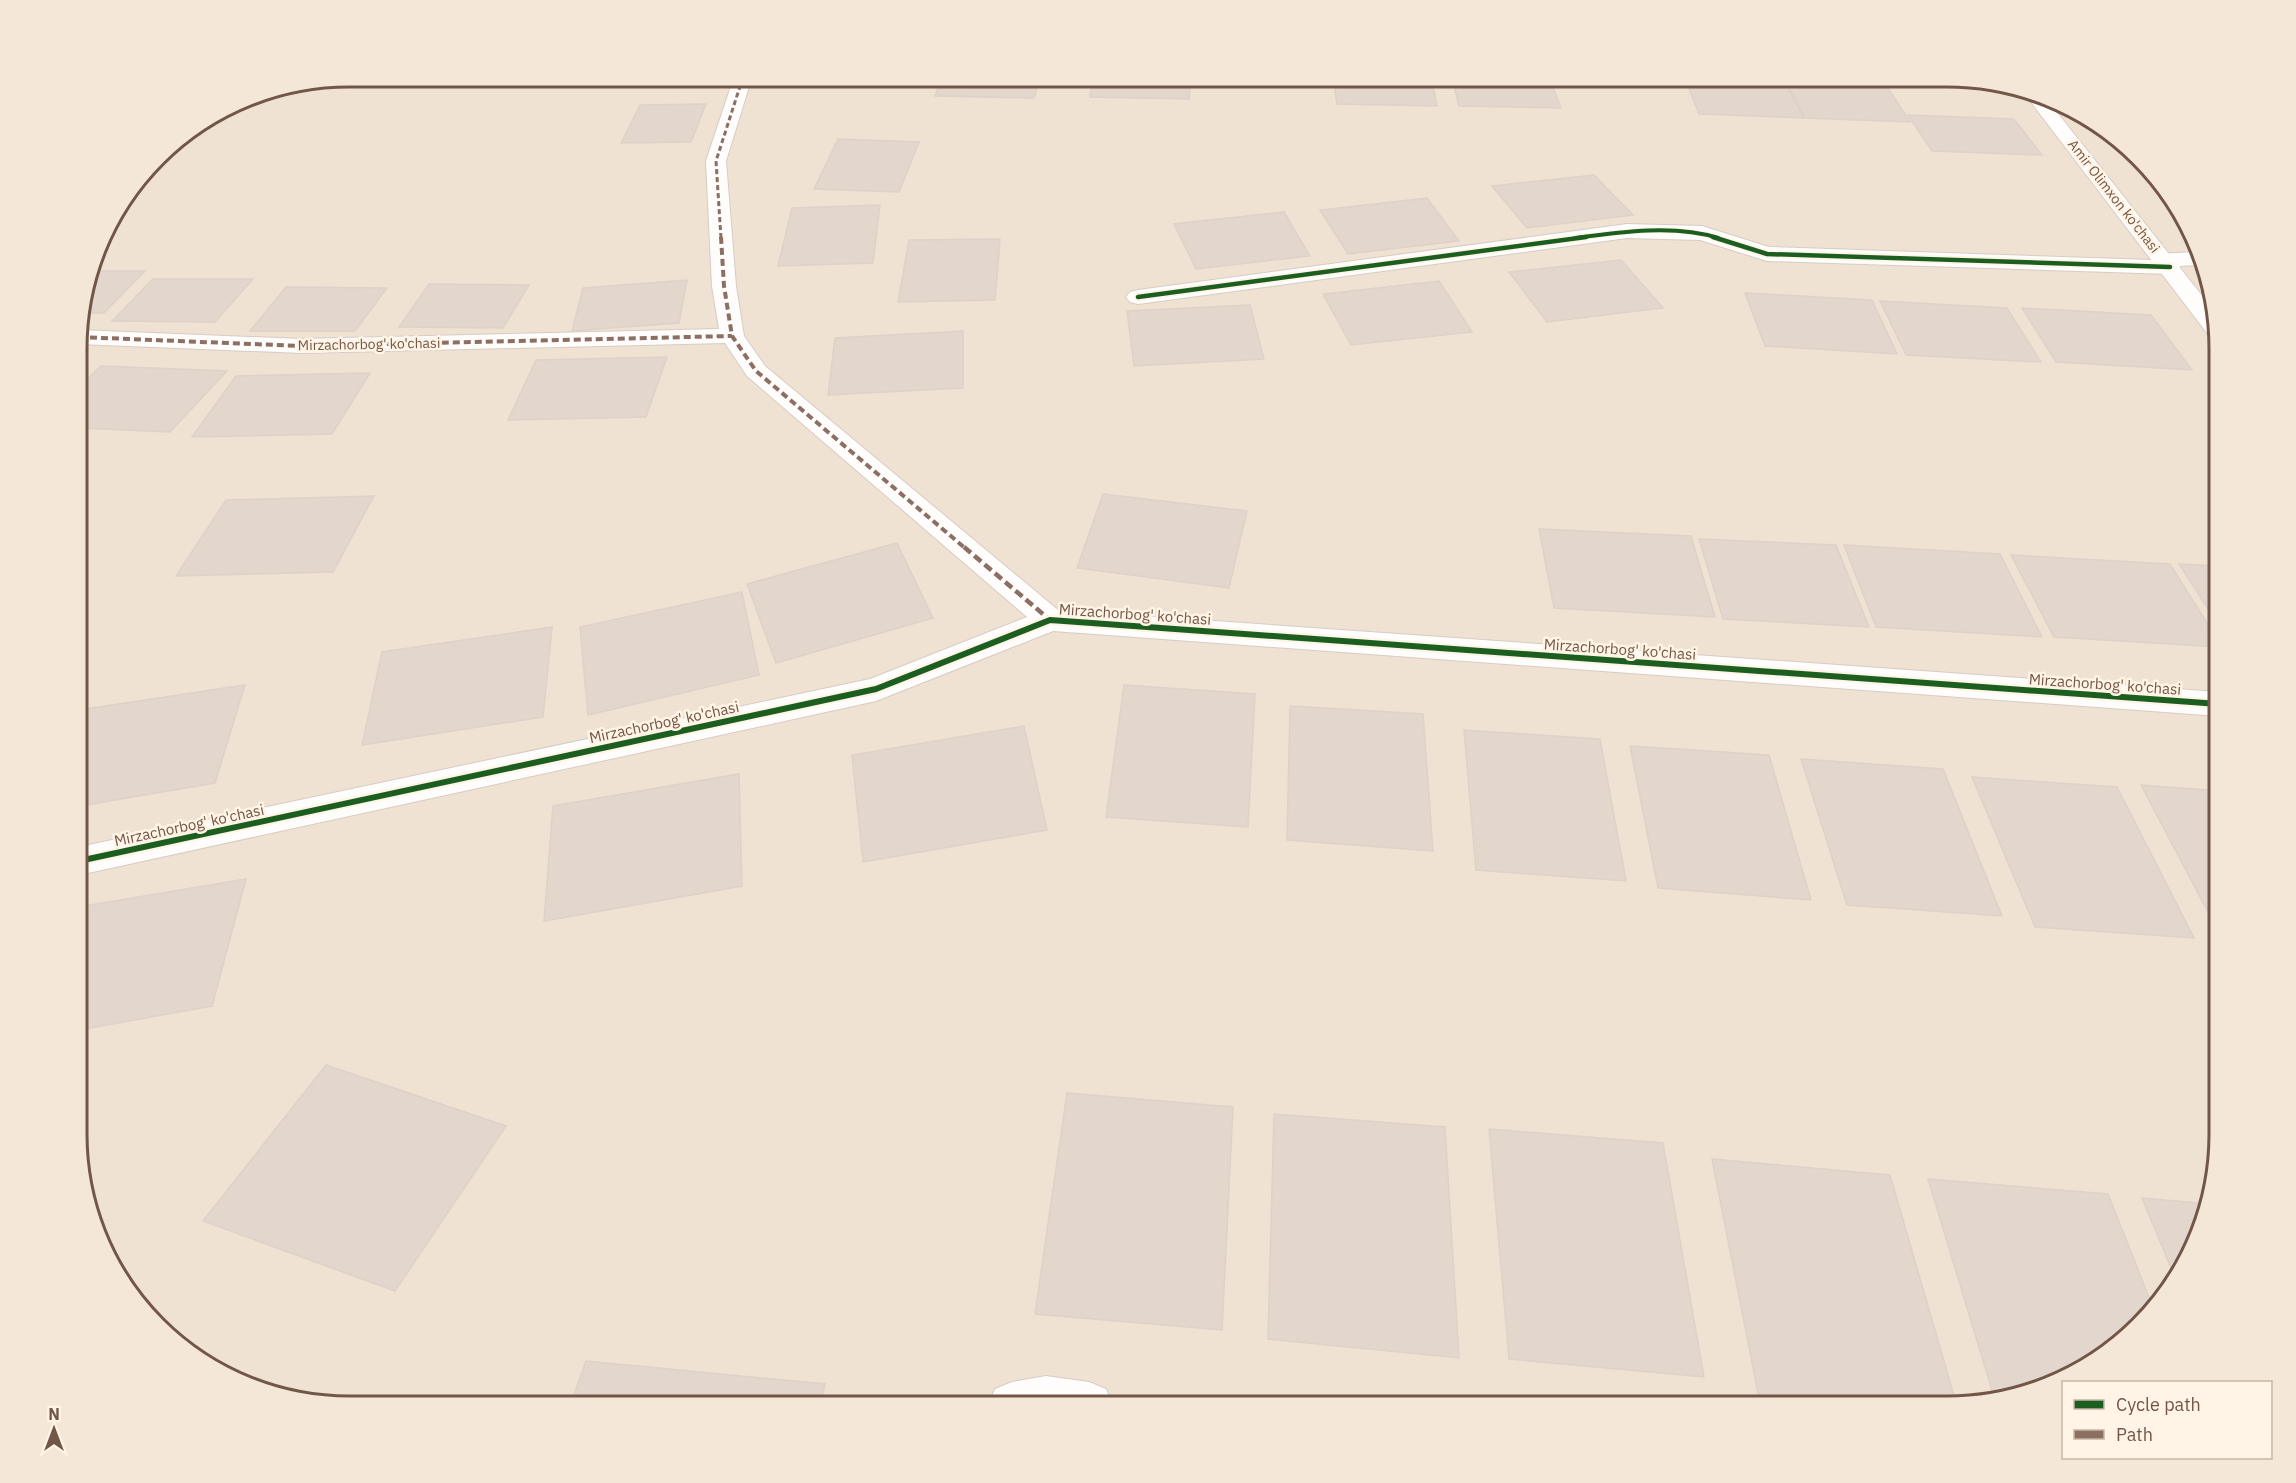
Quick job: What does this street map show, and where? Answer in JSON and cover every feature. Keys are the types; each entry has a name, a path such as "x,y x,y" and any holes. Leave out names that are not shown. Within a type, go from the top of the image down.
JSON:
{"street":[{"name":"Mirzachorbog' ko'chasi","path":"740,87 716,161 724,286 732,336 756,371 1050,620"},
{"name":"Amir Olimxon ko'chasi","path":"2042,105 2207,316"},
{"path":"1138,297 1627,231 1702,233 1767,254 2167,263 2193,260"},
{"name":"Mirzachorbog' ko'chasi","path":"88,337 302,346 732,336"},
{"name":"Mirzachorbog' ko'chasi","path":"87,859 876,689 1050,620 2209,703"}],"shaded area":[{"path":"349,87 1947,87 1981,89 2015,96 2063,114 2093,131 2120,152 2144,176 2165,203 2182,233 2195,265 2207,315 2209,349 2209,1134 2207,1168 2200,1202 2182,1250 2165,1280 2144,1307 2120,1331 2093,1352 2063,1369 2031,1382 1998,1391 1947,1396 349,1396 315,1394 281,1387 233,1369 203,1352 176,1331 152,1307 131,1280 114,1250 101,1218 89,1168 87,1134 87,349 89,315 101,265 122,218 141,189 176,152 203,131 233,114 281,96 315,89"}],"building":[{"path":"938,87 1037,87 1034,98 935,96"},
{"path":"1092,87 1190,87 1189,99 1090,97"},
{"path":"1334,87 1433,87 1437,106 1337,104"},
{"path":"1454,87 1553,87 1561,108 1459,106"},
{"path":"1688,87 1787,87 1804,118 1699,114"},
{"path":"1789,87 1888,88 1910,122 1805,118"},
{"path":"706,104 691,142 621,143 640,105"},
{"path":"1908,115 2014,119 2042,155 1932,151"},
{"path":"838,139 919,142 899,192 814,189"},
{"path":"1594,175 1633,215 1527,228 1492,186"},
{"path":"1427,198 1459,241 1348,254 1320,210"},
{"path":"880,205 873,263 778,266 792,208"},
{"path":"1284,212 1310,256 1196,269 1174,224"},
{"path":"1000,239 995,300 898,302 909,240"},
{"path":"1621,260 1663,308 1547,322 1509,272"},
{"path":"99,271 145,271 104,313 89,313"},
{"path":"153,279 253,279 215,322 112,321"},
{"path":"687,280 679,323 572,331 583,288"},
{"path":"1439,281 1472,332 1351,345 1323,294"},
{"path":"429,284 529,285 503,328 399,327"},
{"path":"286,287 387,288 355,331 250,331"},
{"path":"1745,293 1872,300 1897,354 1765,346"},
{"path":"1880,301 2007,308 2041,362 1906,355"},
{"path":"1250,305 1264,359 1134,366 1127,311"},
{"path":"2022,308 2151,315 2192,370 2056,362"},
{"path":"963,331 963,388 828,395 835,338"},
{"path":"667,357 646,417 508,420 536,360"},
{"path":"101,366 227,371 170,432 87,428 87,379"},
{"path":"370,373 332,434 192,437 236,376"},
{"path":"1103,494 1247,511 1229,588 1077,568"},
{"path":"374,496 333,572 176,576 226,500"},
{"path":"1539,529 1691,536 1715,617 1554,608"},
{"path":"1699,539 1836,545 1869,627 1723,619"},
{"path":"897,543 933,618 776,663 747,584"},
{"path":"1844,545 2000,554 2042,637 1876,627"},
{"path":"2011,555 2170,564 2209,626 2209,646 2054,637"},
{"path":"2179,564 2209,566 2209,610"},
{"path":"742,592 759,675 588,715 580,627"},
{"path":"552,627 543,717 362,745 382,652"},
{"path":"245,685 215,783 87,805 87,709"},
{"path":"1124,685 1255,694 1248,827 1106,817"},
{"path":"1290,706 1423,714 1433,851 1287,840"},
{"path":"1024,726 1047,830 863,862 852,755"},
{"path":"1464,730 1600,739 1626,881 1476,870"},
{"path":"1630,746 1769,755 1811,900 1658,888"},
{"path":"1801,759 1943,769 2002,916 1847,905"},
{"path":"739,774 742,886 544,921 553,806"},
{"path":"1972,777 2117,787 2194,938 2035,927"},
{"path":"2141,785 2209,790 2209,914"},
{"path":"246,879 212,1006 87,1029 87,906"},
{"path":"326,1065 506,1126 395,1291 203,1221"},
{"path":"1067,1093 1233,1107 1222,1330 1035,1314"},
{"path":"1274,1114 1445,1127 1459,1358 1268,1339"},
{"path":"1489,1129 1663,1143 1704,1377 1509,1359"},
{"path":"1712,1159 1890,1175 1954,1396 1759,1396"},
{"path":"1928,1179 2108,1194 2150,1300 2120,1331 2078,1361 2031,1382 1992,1392"},
{"path":"2142,1198 2200,1203 2189,1234 2172,1269"},
{"path":"586,1361 825,1384 822,1396 574,1396"}],"marked path":[{"path":"740,87 716,161 724,286 732,336 756,371 1050,620"},
{"path":"88,337 302,346 732,336"}],"cycle path":[{"path":"1138,297 1627,231 1702,233 1767,254 2170,267"},
{"path":"87,859 876,689 1050,620 2209,703"}]}
